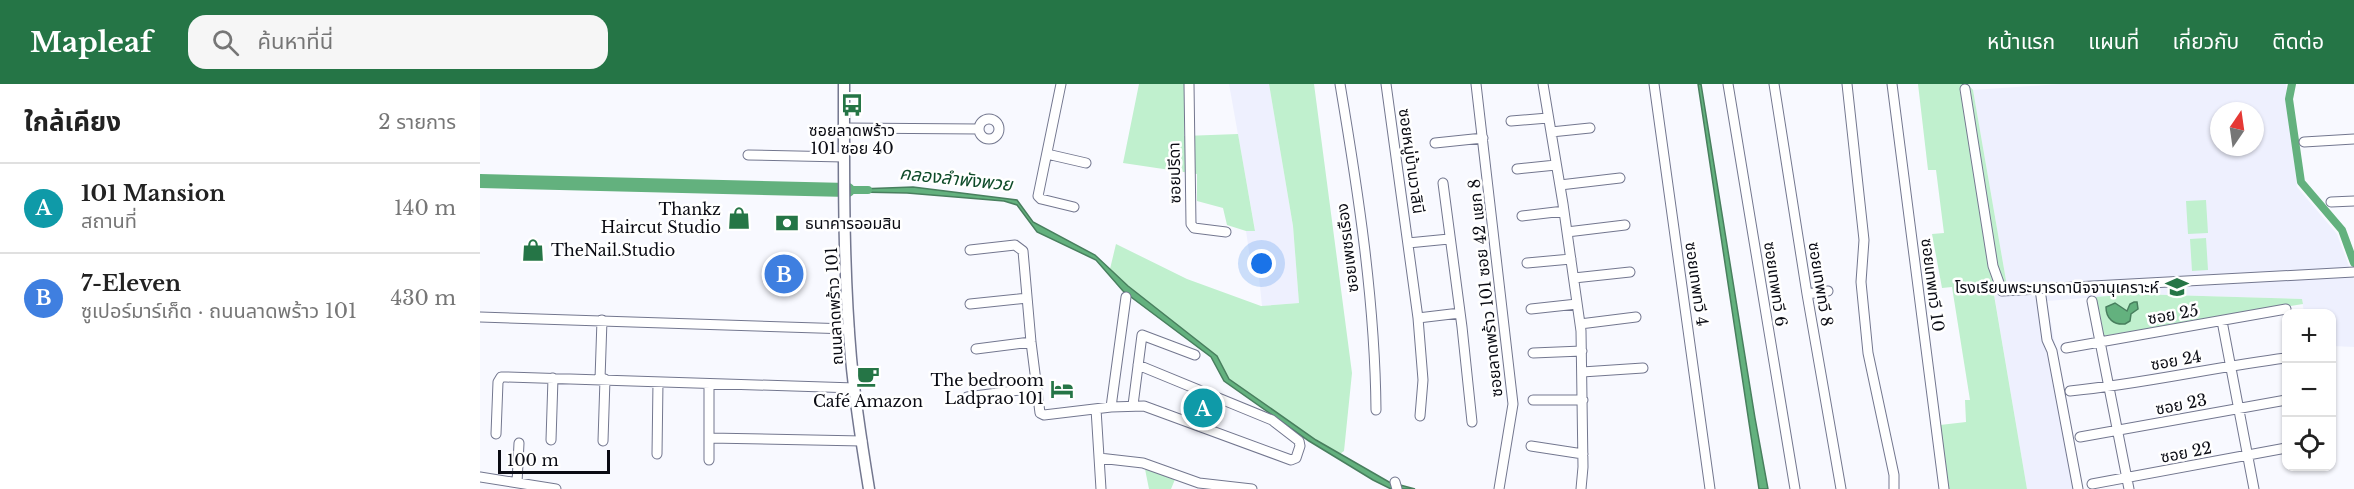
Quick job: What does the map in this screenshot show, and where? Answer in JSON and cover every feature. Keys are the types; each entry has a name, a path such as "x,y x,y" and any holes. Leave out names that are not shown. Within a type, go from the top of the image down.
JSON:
{"street":[{"name":"ถนนลาดพร้าว 101","path":"844,84 844,200 849,329 869,489"},
{"path":"1061,84 1039,198 1074,207"},
{"name":"ซอยปรีดา","path":"1189,84 1191,224 1194,228 1226,232"},
{"name":"ซอยเพชรเรือง","path":"1340,84 1374,344 1376,410"},
{"name":"ซอยหมู่บ้านวาสินี","path":"1386,84 1418,318 1422,380 1420,416"},
{"name":"ซอยลาดพร้าว 101 ซอย 42 แยก 8","path":"1476,84 1513,404 1499,489"},
{"path":"1543,84 1568,232 1580,324 1583,400 1581,489"},
{"name":"ซอยเทพทวี 4","path":"1653,84 1710,489"},
{"name":"ซอยเทพทวี 6","path":"1728,84 1795,489"},
{"name":"ซอยเทพทวี 8","path":"1774,84 1841,489"},
{"path":"1847,84 1864,240 1861,282 1868,353 1894,475 1894,489"},
{"name":"ซอยเทพทวี 10","path":"1892,84 1944,489"},
{"path":"1965,89 1991,255 1999,287 2006,292 2096,284 2212,281 2352,272"},
{"path":"1511,121 1548,118"},
{"path":"844,128 979,129"},
{"path":"1551,132 1590,128"},
{"path":"1436,143 1483,138"},
{"path":"2304,142 2354,139"},
{"path":"1047,154 1086,162"},
{"path":"748,155 844,157"},
{"path":"1517,170 1556,165"},
{"path":"1560,185 1620,178"},
{"name":"ซอยหมู่บ้านวาสินี","path":"1443,183 1472,422"},
{"path":"2331,202 2354,201"},
{"path":"1522,216 1564,211"},
{"path":"1568,232 1624,225"},
{"path":"1408,243 1449,239"},
{"path":"970,250 1015,245 1020,246 1023,250 1035,388 1038,409 1044,416 1111,406 1144,406 1291,460 1296,458 1300,446 1299,441 1272,420 1138,365"},
{"path":"1527,263 1571,259"},
{"path":"1574,278 1630,272"},
{"path":"2040,289 2047,340 2052,351 2078,489"},
{"path":"1807,294 1828,291"},
{"path":"1111,406 1126,297"},
{"path":"970,304 1027,298"},
{"path":"2092,301 2128,484"},
{"path":"1530,309 1577,304"},
{"name":"ซอย 25","path":"2066,348 2282,310"},
{"path":"1418,318 1460,313"},
{"path":"480,317 849,329"},
{"path":"1580,324 1636,317"},
{"path":"602,320 603,441"},
{"path":"2222,321 2254,489"},
{"path":"1133,405 1142,335 1195,355"},
{"path":"976,349 1031,342"},
{"path":"1533,353 1582,351"},
{"name":"ซอย 24","path":"2070,391 2109,387 2230,365 2282,358"},
{"path":"1582,372 1644,368"},
{"path":"496,434 499,379 506,377 855,388"},
{"path":"551,440 553,378"},
{"path":"657,454 658,382"},
{"path":"709,384 709,460"},
{"path":"967,397 1035,388"},
{"path":"1533,400 1583,400"},
{"name":"ซอย 23","path":"2080,437 2282,401"},
{"path":"1096,409 1101,489"},
{"path":"709,438 862,441"},
{"path":"513,485 519,443"},
{"path":"1530,446 1583,454"},
{"name":"ซอย 22","path":"2092,484 2128,484 2282,449"},
{"path":"1099,458 1143,463 1205,486 1252,489"},
{"path":"480,477 513,485 556,489"}],"shaded area":[{"path":"1139,84 1185,84 1184,136 1238,134 1255,231 1246,231 1227,225 1223,208 1197,201 1197,174 1123,163"},
{"path":"1229,84 1269,84 1293,226 1299,303 1262,306 1258,267 1251,265 1246,231 1255,230"},
{"path":"1269,84 1314,84 1352,373 1344,451 1340,454 1316,440 1229,379 1217,356 1128,286 1110,269 1116,244 1187,279 1261,306 1299,303 1293,226"},
{"path":"1698,84 1701,84 1768,489 1759,489"},
{"path":"1918,84 1968,84 1973,90 2007,286 1993,289 2027,489 1949,489 1940,425 1966,422 1965,400 1970,400 1952,287 1942,288 1932,234 1944,233 1936,170 1928,170"},
{"name":"โรงเรียนพระมารดานิจจานุเคราะห์","path":"2060,84 2286,84 2297,187 2337,234 2354,280 2354,347 2336,346 2336,309 2303,309 2302,299 2135,294 2047,301 2082,489 2027,489 1993,288 2007,286 1973,90"},
{"path":"913,187 1017,200 1033,222 1095,255 1128,286 1217,356 1229,379 1316,440 1389,482 1415,489 1391,489 1373,480 1309,441 1224,381 1211,357 1123,291 1096,260 1037,232 1017,205 1004,201 907,193 858,192 859,189"},
{"path":"2206,200 2208,233 2188,234 2186,201"},
{"path":"2206,238 2208,270 2192,271 2190,239"},
{"path":"2134,294 2302,299 2303,304 2103,336 2095,297"},
{"path":"2137,302 2138,309 2131,314 2130,321 2121,324 2109,318 2106,307 2115,303 2127,311 2130,304"},
{"path":"1145,469 1176,477 1171,489 1149,489"}],"waterway":[{"path":"2292,84 2289,99 2301,182 2342,230 2354,263"},
{"name":"คลองลำพังพวย","path":"480,181 848,190"},
{"name":"คลองลำพังพวย","path":"848,190 868,190"}],"place":[{"name":"ซอยลาดพร้าว 101 ซอย 40","path":"852,105"},
{"name":"Thankz Haircut Studio","path":"739,218"},
{"name":"ธนาคารออมสิน","path":"787,223"},
{"name":"TheNail.Studio","path":"533,250"},
{"name":"7-Eleven","path":"784,274"},
{"name":"โรงเรียนพระมารดานิจจานุเคราะห์","path":"2177,287"},
{"name":"Café Amazon","path":"868,376"},
{"name":"The bedroom Ladprao 101","path":"1062,389"},
{"name":"101 Mansion","path":"1203,408"}]}
